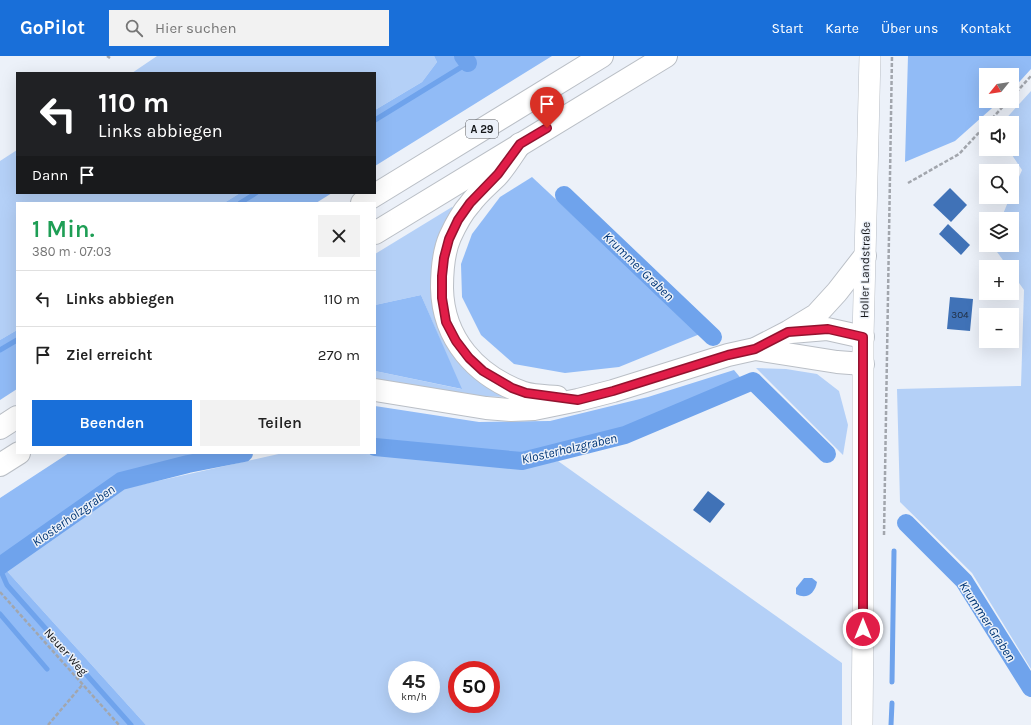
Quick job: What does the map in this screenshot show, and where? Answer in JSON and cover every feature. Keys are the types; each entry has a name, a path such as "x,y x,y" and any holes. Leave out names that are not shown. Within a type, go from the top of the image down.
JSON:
{"highway":[{"name":"A 29","path":"364,202 602,56"},
{"name":"A 29","path":"376,232 666,56"},
{"path":"520,144 498,174 470,203 458,220 449,239 444,258 442,276 442,298 446,322 456,341 469,358 483,371 512,388 526,393 578,400"},
{"path":"376,390 486,408 511,410 534,409 578,400 620,389 728,355 755,349 788,332 816,315 837,292 865,256"},
{"path":"788,332 828,329 863,337"},
{"path":"755,349 837,362 863,364"},
{"path":"0,428 16,418"},
{"path":"0,465 17,454"}],"main road":[{"name":"Holler Landstraße","path":"862,725 863,337 870,56"}],"path":[{"path":"884,537 892,56"},
{"path":"1019,89 1031,76"},
{"path":"994,116 1002,108"},
{"path":"908,183 959,154 979,133"},
{"name":"Neuer Weg","path":"0,592 119,725"},
{"path":"48,725 83,684"}],"shaded area":[{"path":"157,56 434,56 437,62 422,82 376,109 376,72 133,72"},
{"path":"434,56 552,56 376,165 376,109 422,82 437,62"},
{"path":"908,56 1031,56 1031,69 1019,82 1019,68 979,68 979,108 992,108 983,116 979,116 979,120 955,141 905,162"},
{"path":"1031,91 1031,669 972,573 900,502 897,389 1021,386 1024,290 1019,283 1019,260 1003,260 997,252 1019,252 1019,212 1004,212 1007,204 1019,204 1019,177 1022,170 1013,156 1019,156 1019,116 1008,116 1016,108 1019,108 1019,104"},
{"path":"16,151 16,194 238,194 226,202 16,202 16,331 0,340 0,161"},
{"path":"532,177 700,334 619,367 565,373 514,364 481,335 462,297 461,264 472,234 500,197"},
{"path":"238,194 330,194 318,202 226,202"},
{"path":"452,207 456,211 432,263 432,298 447,341 512,397 464,396 376,382 376,371 461,389 421,295 376,305 376,253"},
{"path":"421,295 462,389 376,371 376,305"},
{"path":"16,331 16,390 0,400 0,340"},
{"path":"756,368 786,369 817,374 839,391 848,425 843,455"},
{"path":"734,370 744,382 624,430 519,454 376,441 376,406 479,422 550,421 648,397"},
{"path":"67,454 211,454 121,474 0,556 0,498"},
{"path":"279,454 371,454 517,469 558,461 842,663 842,725 146,725 6,570 122,489"},
{"path":"6,570 146,725 0,725 0,575"},
{"path":"804,578 812,578 817,582 810,594 807,596 800,596 796,594 796,588"}],"building":[{"path":"950,188 967,205 951,222 933,205"},
{"path":"948,224 970,245 961,255 939,234"},
{"path":"950,297 973,299 970,331 947,329"},
{"path":"708,491 725,504 710,523 693,510"}],"waterway":[{"name":"Krummer Graben","path":"463,56 468,63"},
{"path":"376,119 468,63"},
{"path":"242,202 254,194"},
{"name":"Krummer Graben","path":"564,195 713,337"},
{"path":"0,350 16,341"},
{"name":"Klosterholzgraben","path":"376,447 522,461 625,435 753,381 827,454"},
{"name":"Klosterholzgraben","path":"0,566 121,481 188,464 239,454"},
{"name":"Krummer Graben","path":"906,523 964,581 1031,688"},
{"path":"892,682 894,551"},
{"path":"0,569 7,585 131,725"},
{"path":"0,614 47,669"},
{"path":"891,725 892,703"}],"route":[{"path":"547,128 520,144 498,174 470,203 458,220 449,239 444,258 442,298 446,322 456,341 469,358 483,371 512,388 526,393 578,400 664,376 728,355 755,349 788,332 828,329 863,337 863,629"}]}
